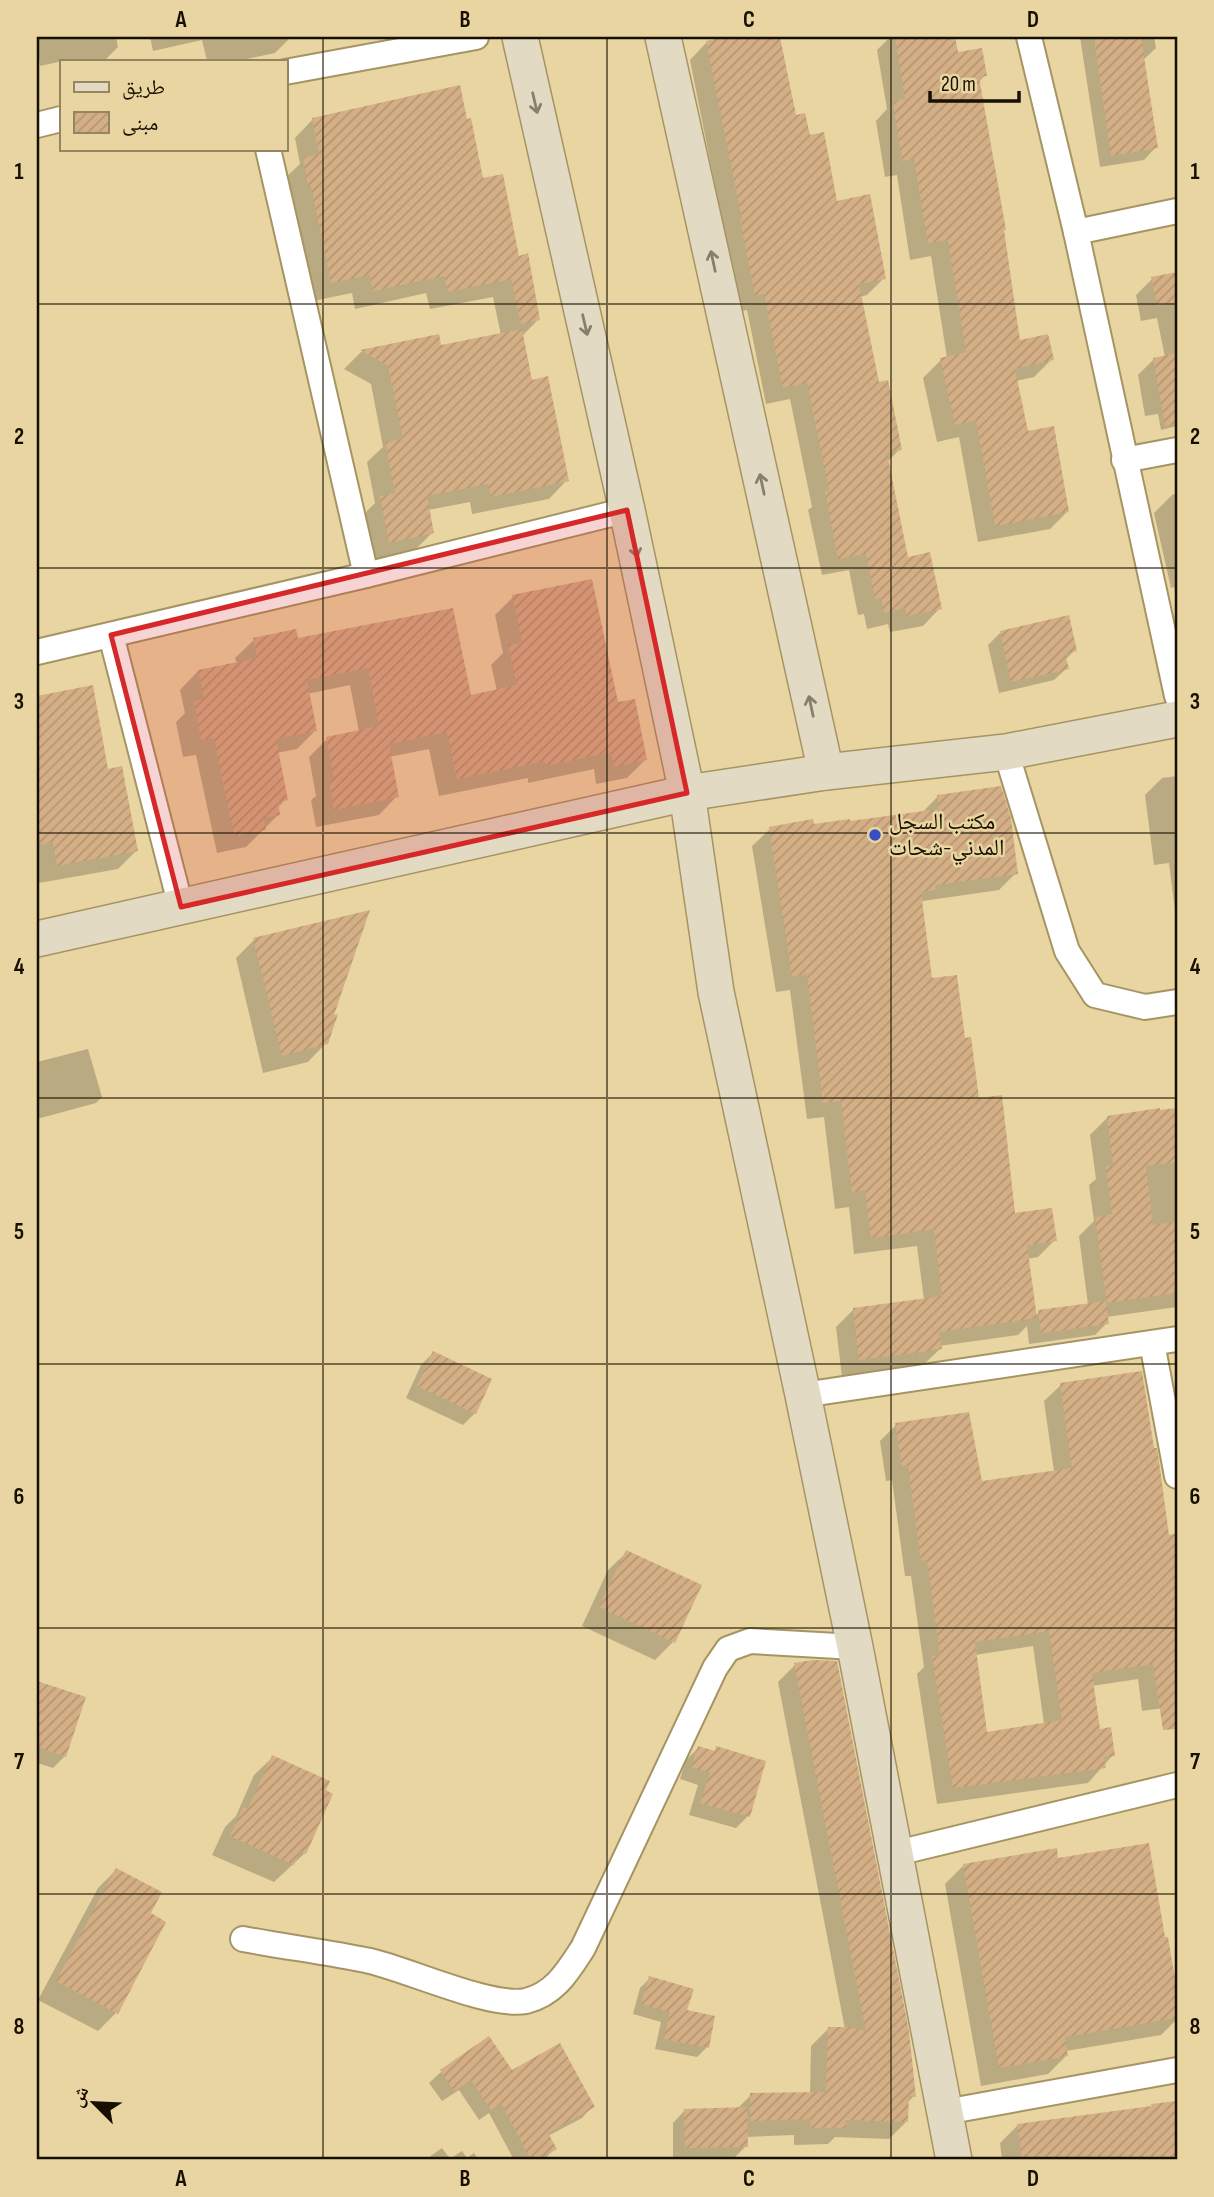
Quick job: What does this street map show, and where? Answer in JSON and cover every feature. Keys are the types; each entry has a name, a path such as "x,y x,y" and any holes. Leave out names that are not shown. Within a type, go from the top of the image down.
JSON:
{"street":[{"path":"287,72 476,37"},
{"path":"520,37 627,510 687,793 716,992 803,1395 897,1853 954,2160"},
{"path":"663,37 826,772"},
{"path":"1029,37 1076,232 1177,696"},
{"path":"37,125 60,119"},
{"path":"268,150 366,575"},
{"path":"1076,232 1177,211"},
{"path":"1124,460 1177,450"},
{"path":"37,652 366,575 627,510"},
{"path":"111,635 181,907"},
{"path":"37,939 687,793 826,772 1006,752 1177,719"},
{"path":"1006,752 1067,951 1096,995 1145,1007 1177,1002"},
{"path":"803,1395 1177,1339"},
{"path":"1152,1343 1177,1476"},
{"path":"243,1939 372,1962 495,2000 526,2001 548,1992 564,1978 583,1948 715,1668 728,1648 750,1641 855,1647"},
{"path":"897,1853 1177,1785"},
{"path":"945,2112 1177,2070"}],"highlighted area":[{"path":"627,510 687,793 181,907 111,635"}],"building":[{"path":"725,37 780,37 796,115 805,113 810,135 824,132 837,201 870,194 886,279 859,284 879,382 888,380 902,450 887,453 908,557 930,552 942,609 907,616 905,608 884,613 881,598 875,599 866,554 838,559 825,491 829,490 807,383 783,388 764,294 755,296 706,41"},
{"path":"895,37 955,37 958,52 982,48 987,76 979,77 1006,230 1020,340 1048,334 1054,360 1015,369 1028,431 1054,426 1069,512 995,526 976,420 955,425 940,358 966,352 948,240 928,243 914,159 902,161 893,101 905,99"},
{"path":"1094,37 1141,37 1158,148 1111,156"},
{"path":"460,85 467,119 471,118 483,178 503,174 519,256 528,253 540,320 521,324 511,279 448,292 444,276 373,291 370,275 331,283 303,158 319,154 312,118"},
{"path":"1177,272 1177,302 1157,306 1151,277"},
{"path":"522,329 532,380 548,376 569,481 491,497 488,484 427,496 434,533 389,543 380,496 395,493 385,442 403,439 388,366 360,350 439,334 441,345"},
{"path":"1177,353 1177,424 1165,426 1153,358"},
{"path":"592,579 618,702 635,699 647,760 614,767 611,752 546,766 545,761 457,779 447,732 389,744 399,797 334,810 329,781 334,779 326,737 379,726 368,668 307,680 317,731 276,739 288,800 278,802 280,815 264,818 266,830 234,836 214,738 201,740 194,702 204,699 198,670 257,658 253,638 296,629 298,638 453,608 471,695 517,685 508,645 522,642 512,595"},
{"path":"1069,615 1077,651 1065,654 1069,669 1011,682 1000,631"},
{"path":"93,685 108,769 122,766 138,851 57,866 53,842 37,845 37,696"},
{"path":"1001,786 1011,818 1018,874 935,885 936,890 921,892 932,978 957,975 965,1038 971,1037 979,1098 1002,1095 1015,1213 1052,1208 1057,1241 1027,1245 1037,1318 939,1332 942,1349 859,1360 853,1308 942,1296 934,1229 871,1238 865,1190 852,1192 841,1101 823,1103 807,974 792,976 769,827 813,819 814,824 939,809 937,795"},
{"path":"370,910 334,1015 338,1014 328,1044 282,1056 253,938"},
{"path":"1177,1108 1177,1162 1146,1166 1153,1225 1177,1222 1177,1293 1107,1303 1095,1217 1112,1214 1106,1166 1113,1165 1107,1116"},
{"path":"1106,1301 1109,1324 1041,1333 1038,1310"},
{"path":"433,1351 492,1379 476,1414 417,1386"},
{"path":"1142,1371 1154,1448 1157,1448 1158,1454 1169,1535 1177,1533 1177,1729 1163,1730 1153,1664 1092,1673 1100,1729 1111,1727 1115,1756 1104,1757 1106,1768 953,1788 932,1656 940,1655 927,1560 921,1561 908,1465 902,1466 895,1423 969,1412 982,1481 1072,1468 1060,1383","holes":["1049,1631 1062,1720 987,1732 975,1642"]},
{"path":"626,1550 702,1585 675,1643 599,1607"},
{"path":"813,1660 837,1661 909,2031 916,2097 909,2096 908,2122 846,2120 846,2128 811,2128 810,2119 750,2121 750,2093 826,2092 828,2027 866,2031 794,1663"},
{"path":"37,1681 86,1697 66,1757 37,1747"},
{"path":"698,1746 715,1751 716,1746 766,1761 750,1817 700,1803 710,1773 691,1767"},
{"path":"272,1755 330,1781 326,1790 333,1794 306,1854 300,1852 294,1865 230,1836 243,1807 248,1809"},
{"path":"1149,1843 1177,1991 1177,2018 1065,2037 1068,2056 999,2068 963,1864 1057,1848 1058,1858"},
{"path":"116,1868 162,1892 151,1913 166,1922 118,2014 56,1981"},
{"path":"649,1976 694,1989 687,2010 715,2016 709,2048 664,2039 670,2012 641,2004"},
{"path":"489,2036 512,2070 560,2043 595,2107 548,2133 557,2149 537,2160 531,2160 501,2103 491,2110 471,2080 454,2091 440,2070"},
{"path":"1177,2101 1177,2160 1022,2160 1017,2124"},
{"path":"747,2107 748,2147 685,2148 684,2109"}],"place":[{"name":"مكتب السجل المدني-شحات","path":"875,835"}]}
